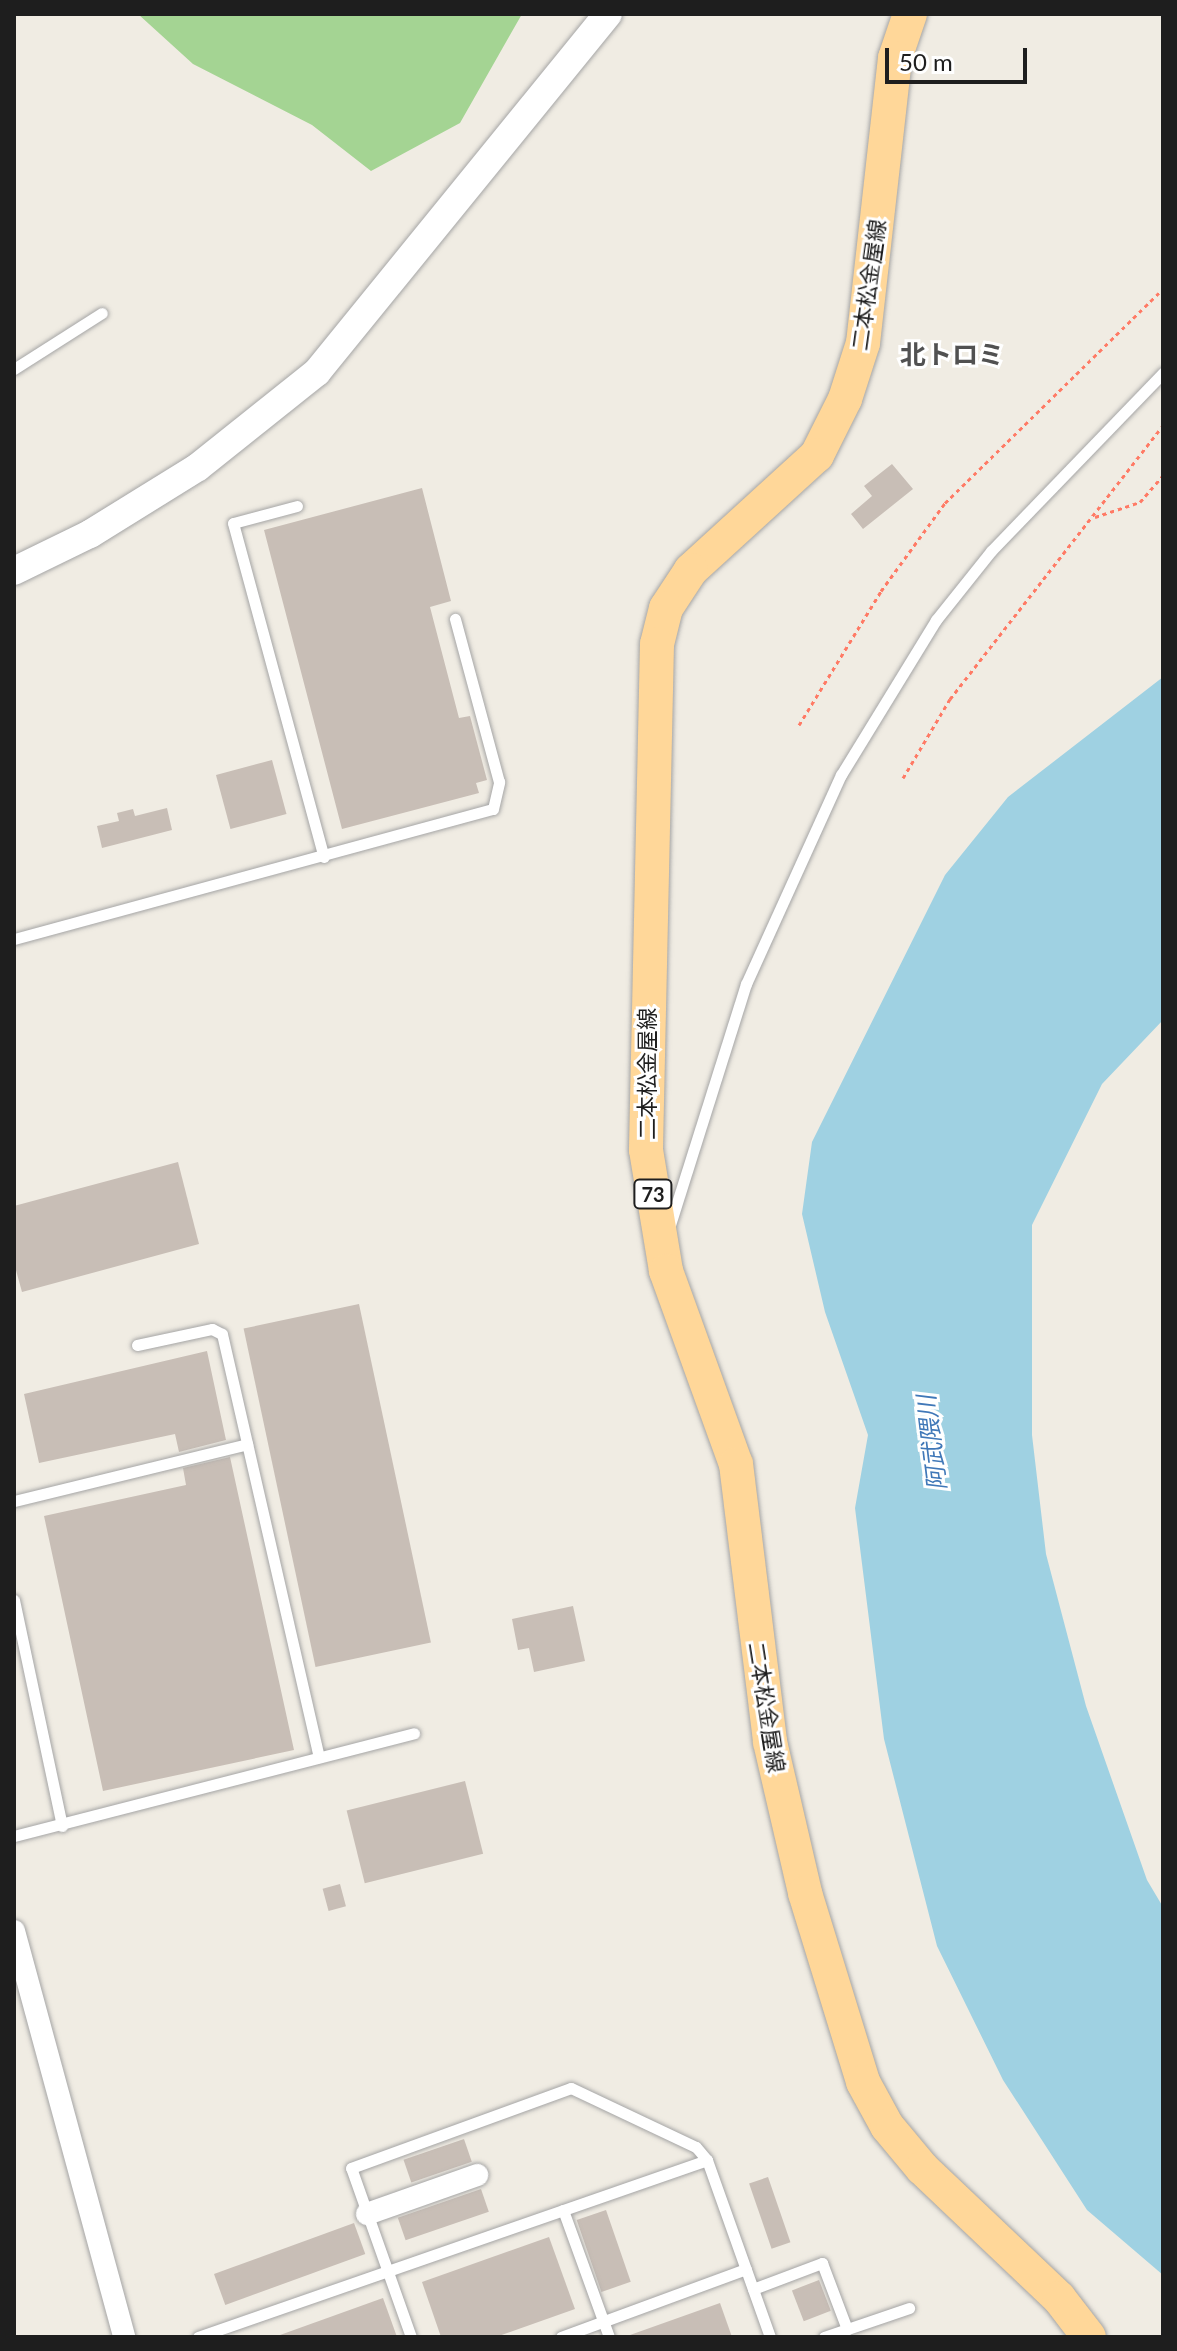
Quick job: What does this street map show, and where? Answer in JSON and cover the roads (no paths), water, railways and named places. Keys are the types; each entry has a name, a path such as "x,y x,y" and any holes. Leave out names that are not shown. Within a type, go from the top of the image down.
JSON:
{"main road":[{"name":"二本松金屋線","path":"910,14 895,58 863,343 845,399 817,455 691,570 666,608 657,644 646,1150 666,1271 736,1464 770,1742 805,1893 863,2082 887,2126 922,2168 1059,2298 1089,2337"}],"street":[{"path":"14,571 198,467 317,372 608,14"},
{"path":"14,1931 124,2337"},
{"path":"367,2214 477,2175"}],"lane":[{"path":"14,369 102,313"},
{"path":"661,1236 672,1223 771,922 883,703 991,551 1163,373"},
{"path":"297,506 233,523 324,857"},
{"path":"14,939 493,809 499,800 499,782 455,619"},
{"path":"137,1345 212,1329 222,1334 319,1757"},
{"path":"14,1501 247,1444"},
{"path":"14,1600 62,1826"},
{"path":"14,1836 414,1733"},
{"path":"411,2337 351,2168 571,2088 696,2147 707,2160 770,2337"},
{"path":"198,2337 707,2160"},
{"path":"563,2210 609,2337"},
{"path":"753,2289 822,2263 847,2329"},
{"path":"561,2337 746,2269"},
{"path":"824,2337 909,2308"}],"water":[{"name":"阿武隈川","path":"1163,677 1163,1020 1102,1084 1032,1225 1032,1435 1046,1554 1086,1706 1147,1880 1163,1907 1163,2275 1087,2210 1003,2080 937,1946 884,1739 855,1508 868,1435 825,1312 802,1214 812,1142 945,875 1008,797"}],"district":[{"name":"北トロミ","path":"952,355"}]}
